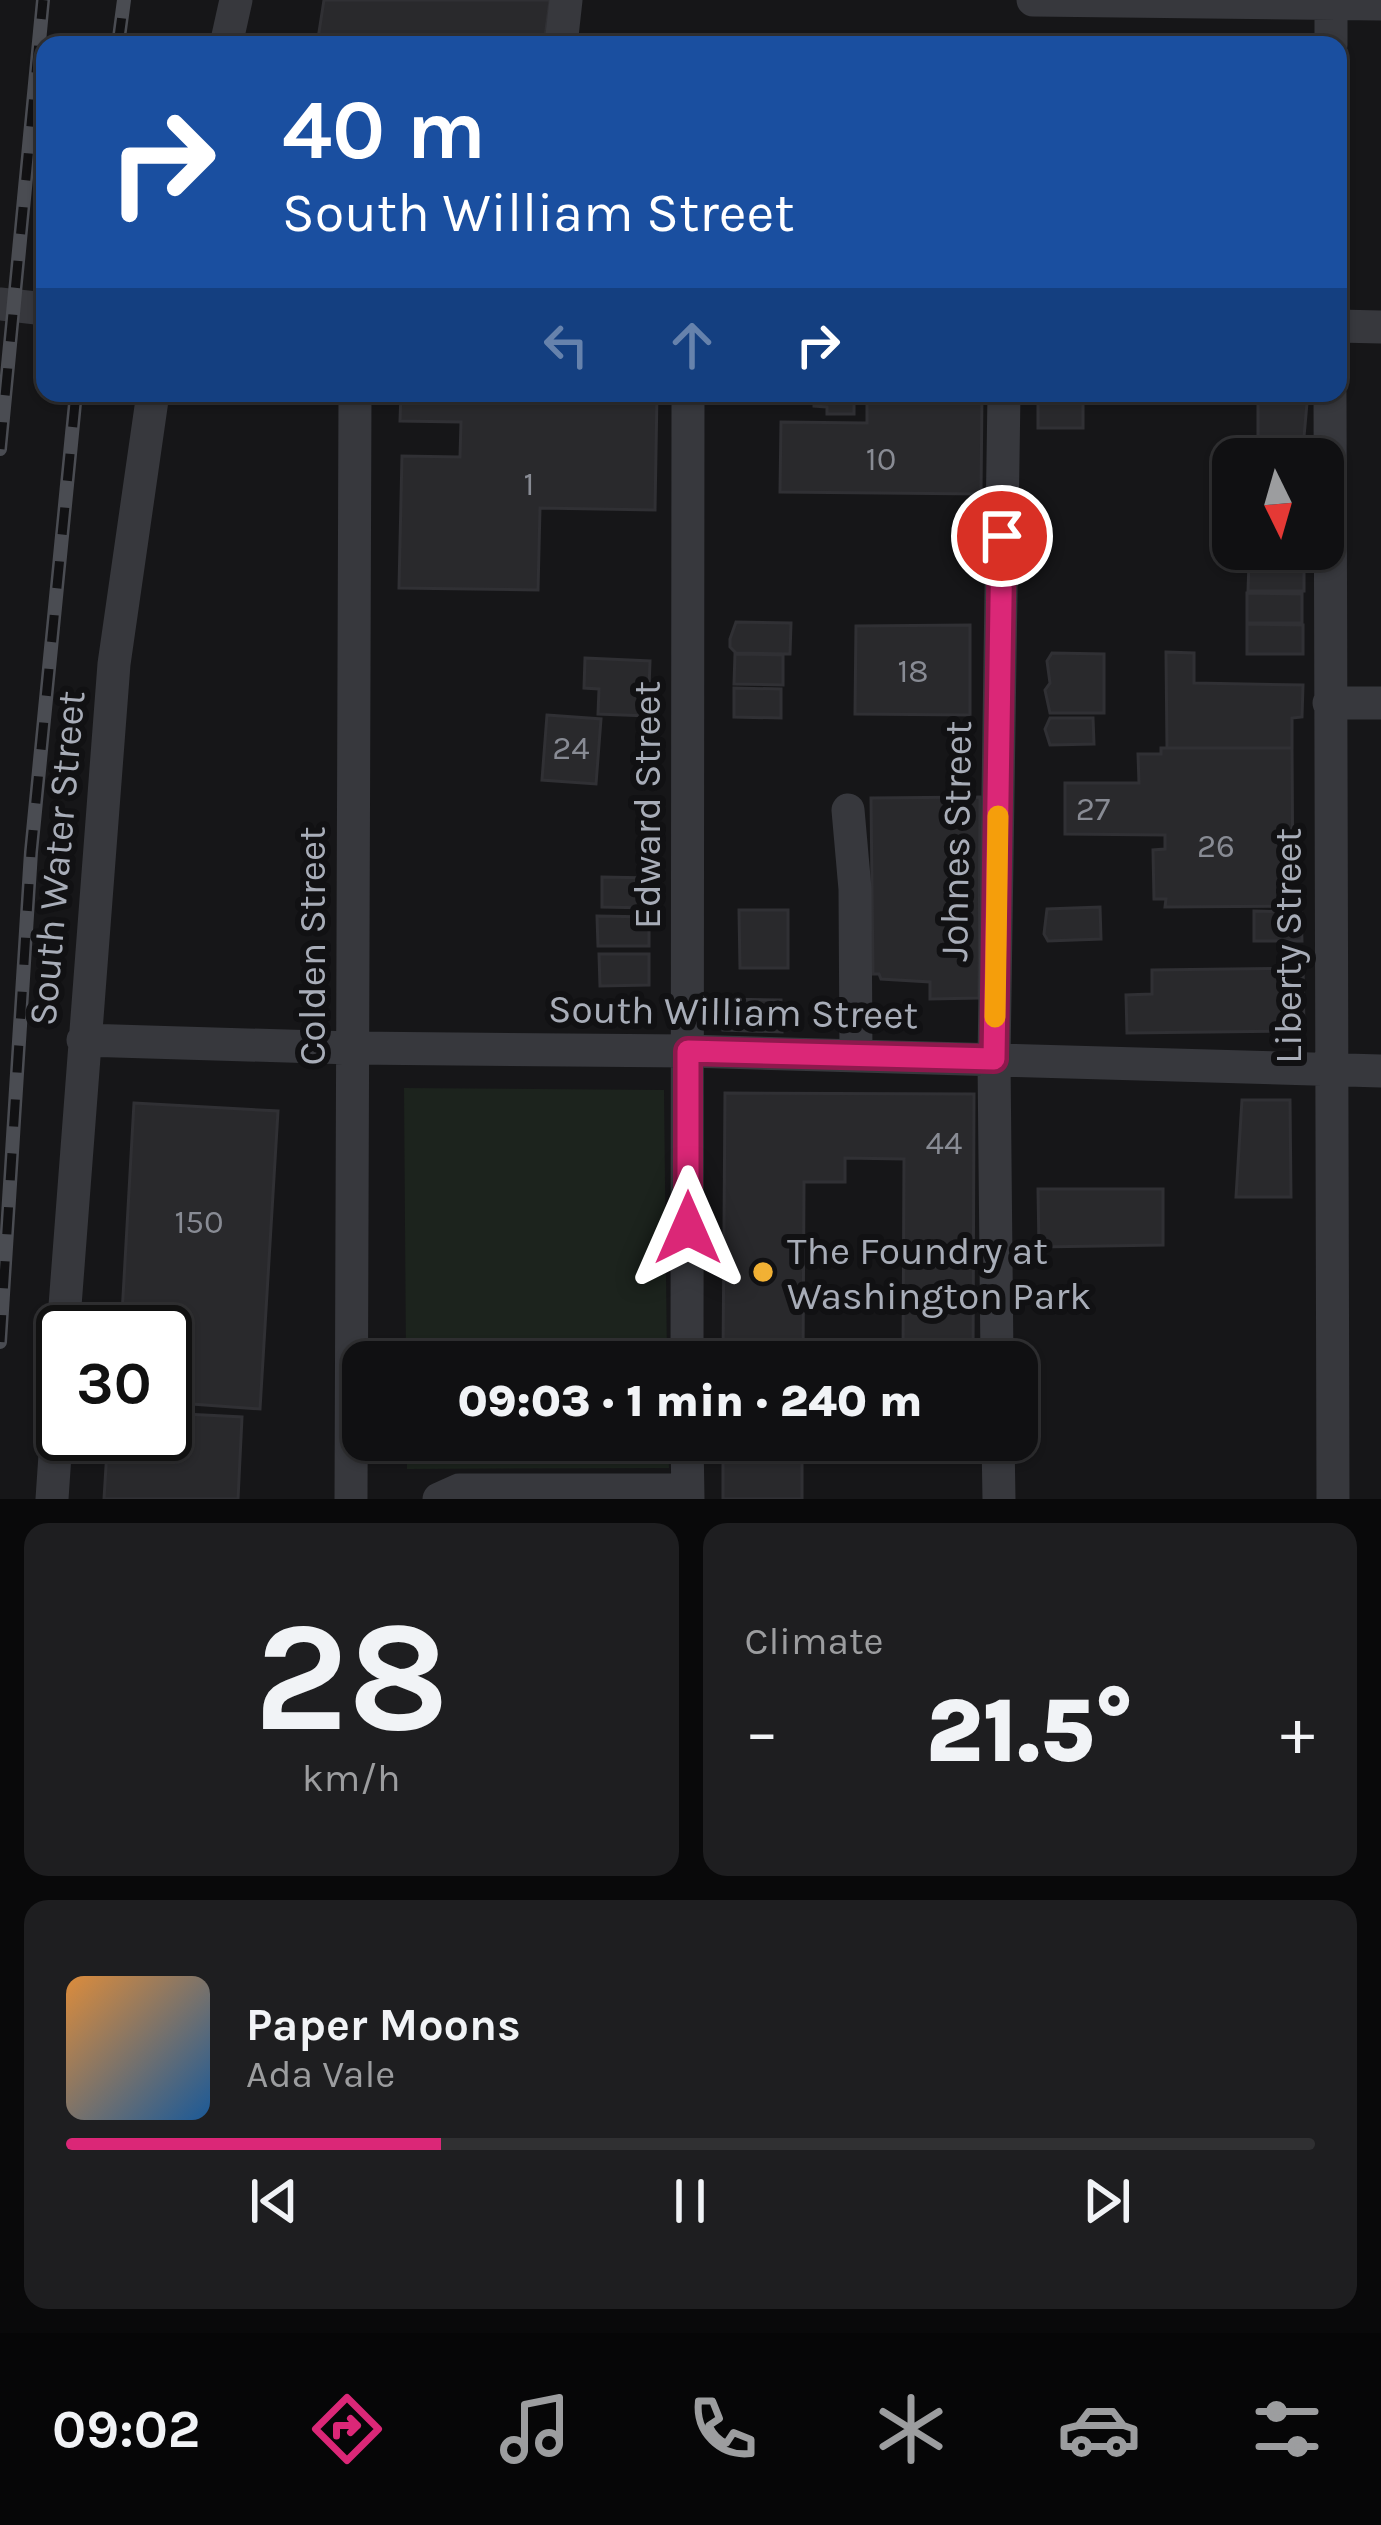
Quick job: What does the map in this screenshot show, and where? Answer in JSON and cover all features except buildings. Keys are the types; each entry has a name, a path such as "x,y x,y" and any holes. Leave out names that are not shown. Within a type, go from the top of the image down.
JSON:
{"street":[{"path":"228,36 236,0"},
{"path":"563,36 566,0"},
{"path":"1033,0 1381,4"},
{"path":"1331,2 1331,36"},
{"path":"0,304 36,308"},
{"path":"1347,326 1381,327"},
{"name":"South Water Street","path":"65,1305 114,664 152,402"},
{"name":"Colden Street","path":"351,1499 355,402"},
{"name":"Edward Street","path":"688,402 688,1341"},
{"name":"Johnes Street","path":"997,1341 994,1059 1004,402"},
{"name":"Liberty Street","path":"1330,402 1333,1499"},
{"path":"1329,704 1381,703"},
{"path":"848,809 855,889 856,1055"},
{"name":"South William Street","path":"83,1040 1381,1071"},
{"name":"South Water Street","path":"52,1499 55,1461"},
{"path":"439,1499 459,1490 687,1495 687,1461"},
{"path":"998,1461 999,1499"}],"shaded area":[{"path":"404,1088 664,1090 667,1341 406,1341"},
{"path":"407,1461 669,1461 669,1468 407,1469"}],"railway":[{"path":"40,36 43,0"},
{"path":"119,36 124,0"},
{"path":"0,449 36,73"},
{"path":"0,1342 31,852 75,402"}],"slow traffic":[{"path":"995,1017 998,816"}],"place":[{"name":"The Foundry at Washington Park","path":"763,1272"}],"route":[{"path":"688,1228 688,1051 994,1059 1002,536"}]}
